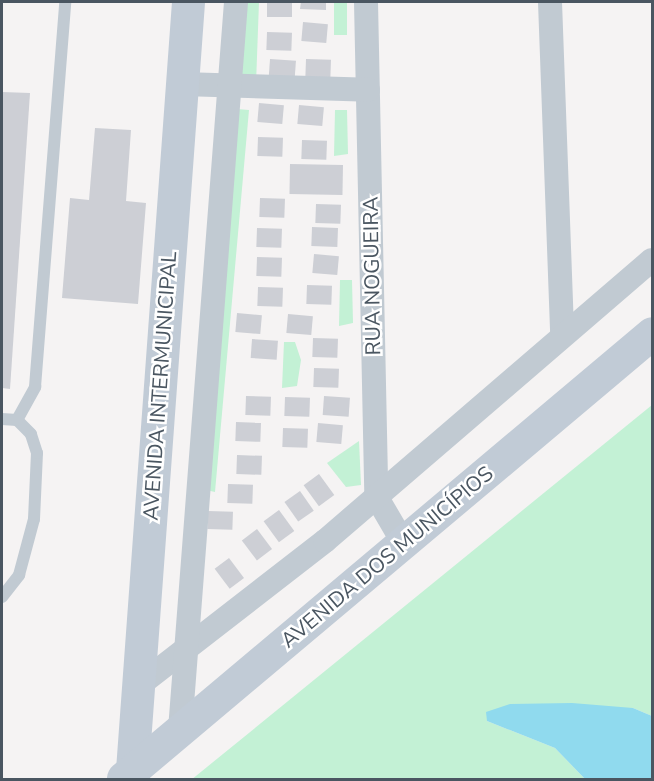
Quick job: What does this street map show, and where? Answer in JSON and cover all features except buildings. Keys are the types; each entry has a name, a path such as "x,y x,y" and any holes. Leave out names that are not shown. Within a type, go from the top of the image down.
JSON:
{"street":[{"name":"AVENIDA INTERMUNICIPAL","path":"126,775 138,686 188,2"},
{"path":"180,730 236,2"},
{"name":"RUA NOGUEIRA","path":"366,2 376,496 404,544"},
{"path":"550,2 562,333"},
{"path":"182,84 368,90"},
{"path":"138,686 186,650 376,496 562,333 652,260"},
{"name":"AVENIDA DOS MUNICÍPIOS","path":"126,775 404,544 652,333"}],"lane":[{"path":"17,420 35,387 65,2"},
{"path":"2,419 17,420 31,434 37,453 34,519 19,574 2,597"}],"green space":[{"path":"242,2 259,2 256,84 236,83"},
{"path":"334,2 347,2 347,35 334,35"},
{"path":"237,109 249,110 215,492 206,490"},
{"path":"335,110 347,110 348,154 334,156"},
{"path":"340,280 352,280 353,323 339,326"},
{"path":"284,342 295,342 301,360 297,386 282,388"},
{"path":"652,405 652,716 633,708 487,721 555,748 585,779 191,780"},
{"path":"359,441 361,485 346,487 327,463"}],"water":[{"path":"572,703 633,708 652,716 652,779 585,779 555,748 487,721 486,712 510,704"}]}
